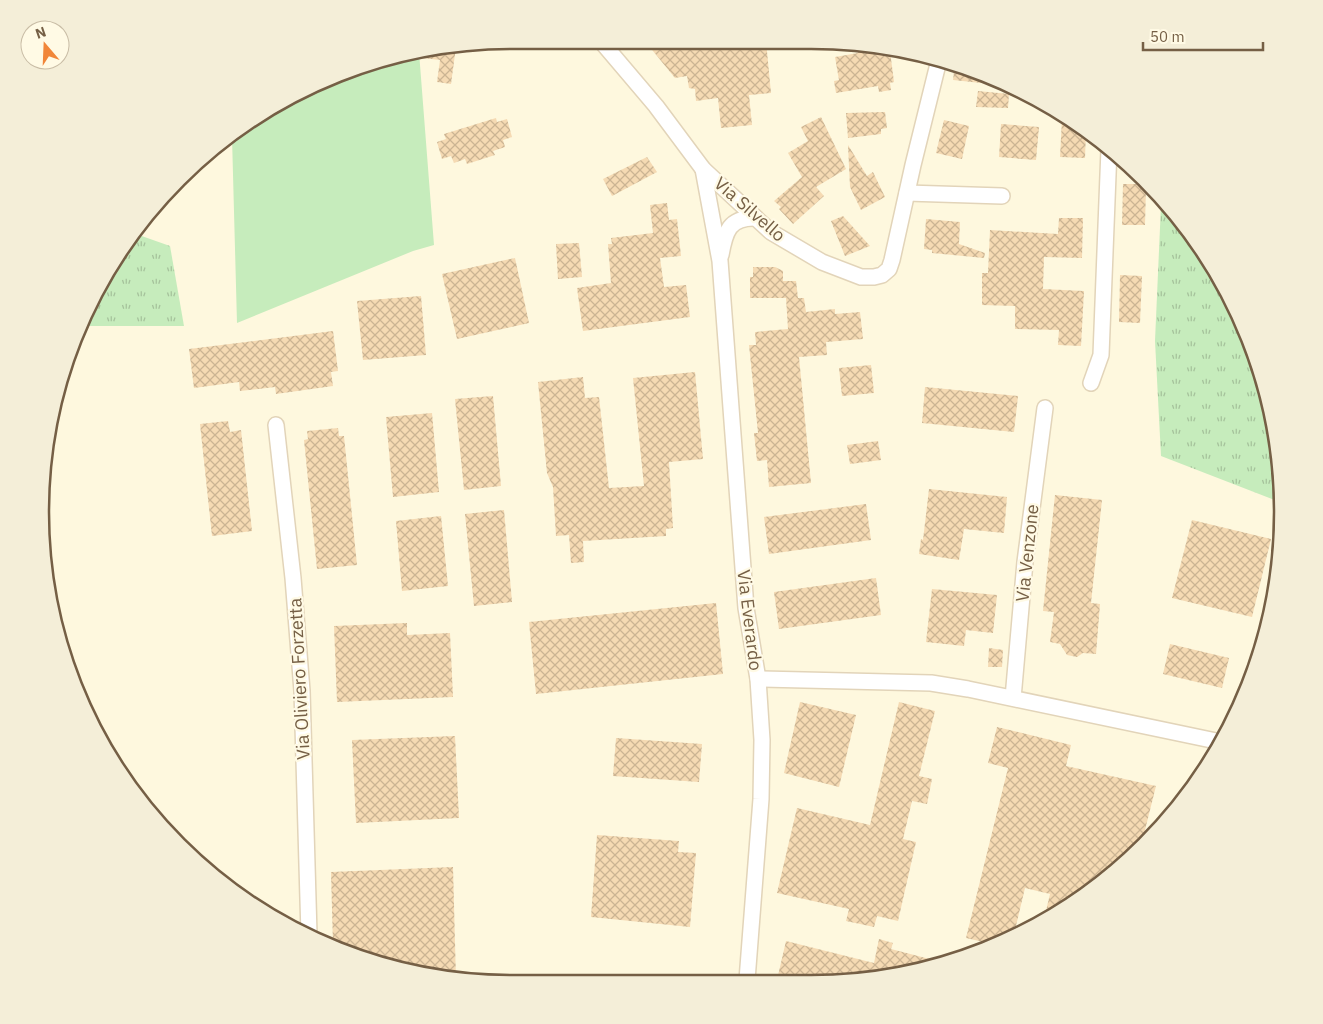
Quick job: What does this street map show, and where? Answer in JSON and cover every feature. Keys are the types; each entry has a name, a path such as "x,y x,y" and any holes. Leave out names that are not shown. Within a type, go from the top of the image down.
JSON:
{"street":[{"name":"Via Silvello","path":"608,49 656,106 704,169 771,232 822,262 862,277 874,278 888,269 892,260 937,67"},
{"path":"1091,384 1101,355 1109,158"},
{"name":"Via Everardo","path":"704,169 720,261 746,608 758,679 762,740 761,799 747,975"},
{"path":"907,193 1002,196"},
{"name":"Via Everardo","path":"720,261 724,239 730,226 736,220 744,217 756,218"},
{"name":"Via Venzone","path":"1013,698 1026,562 1045,408"},
{"name":"Via Oliviero Forzetta","path":"276,425 293,578 302,691 309,928"},
{"path":"758,679 931,683 1013,698 1214,740"}],"green space":[{"path":"420,59 434,245 413,251 237,323 232,143 280,111 335,84 363,73"},
{"path":"1161,209 1179,230 1212,280 1239,335 1250,363 1265,422 1270,452 1274,500 1161,456 1155,341"},
{"path":"140,236 170,246 184,326 88,326 111,280"}],"building":[{"path":"651,49 767,49 771,93 749,95 752,125 721,128 718,98 696,101 695,89 689,88 687,76 675,78"},
{"path":"455,53 451,84 437,82 440,60 422,58"},
{"path":"858,53 891,56 894,82 890,83 891,90 879,92 878,86 836,93 834,81 839,80 835,57"},
{"path":"954,71 987,84 953,80"},
{"path":"978,91 1009,94 1008,108 976,107"},
{"path":"885,112 887,128 881,129 881,134 848,138 846,113"},
{"path":"821,117 846,169 816,187 824,196 793,224 779,209 781,207 774,201 802,177 788,153 808,141 801,127"},
{"path":"496,118 497,122 507,119 512,137 503,140 505,147 493,151 495,155 467,164 465,159 454,163 451,156 442,159 437,142 446,139 444,134"},
{"path":"944,120 969,126 962,159 936,153"},
{"path":"1062,123 1086,139 1085,158 1060,157"},
{"path":"1001,124 1039,127 1036,160 999,157"},
{"path":"848,145 867,176 873,172 885,197 861,210 850,187"},
{"path":"647,157 657,172 612,196 603,179"},
{"path":"1123,184 1139,184 1146,192 1145,225 1122,225"},
{"path":"667,203 669,220 677,219 681,256 660,258 664,287 686,285 690,317 583,331 577,288 611,283 608,244 612,244 611,238 653,233 650,205"},
{"path":"843,216 870,246 845,256 831,221"},
{"path":"1059,218 1083,218 1082,258 1044,257 1043,289 1084,291 1081,346 1058,345 1059,330 1015,329 1015,306 982,305 982,273 988,273 990,230 1058,234"},
{"path":"926,219 960,222 959,244 985,253 984,258 932,253 932,250 924,249"},
{"path":"579,243 582,277 558,279 556,244"},
{"path":"515,258 529,323 457,339 442,274"},
{"path":"753,267 775,267 783,271 783,281 796,281 798,298 804,298 806,312 835,309 835,314 860,312 863,339 826,342 827,355 799,357 811,483 769,487 767,460 757,461 754,433 758,433 749,345 756,345 755,332 788,329 786,298 750,298 750,277 753,277"},
{"path":"1120,275 1142,276 1140,323 1119,322"},
{"path":"421,296 426,355 363,360 357,301"},
{"path":"333,331 338,371 331,372 333,386 276,394 275,387 240,391 239,382 194,388 189,349"},
{"path":"871,365 874,393 842,396 839,368"},
{"path":"695,372 703,459 669,462 673,528 666,529 666,536 583,541 584,562 571,563 569,535 556,536 553,487 547,473 538,382 583,377 585,398 599,397 609,488 644,486 633,378"},
{"path":"925,387 1018,396 1014,432 922,423"},
{"path":"493,396 501,486 464,490 455,399"},
{"path":"432,413 439,492 393,497 386,417"},
{"path":"228,421 230,432 241,430 252,531 212,536 200,424"},
{"path":"338,428 339,436 344,436 357,565 317,569 304,440 308,439 307,431"},
{"path":"878,441 881,460 850,464 847,445"},
{"path":"929,489 1007,497 1004,533 964,529 959,560 919,554 921,539 923,540"},
{"path":"1055,495 1102,500 1091,603 1100,604 1096,654 1083,653 1077,657 1067,655 1060,644 1050,642 1054,612 1043,611"},
{"path":"866,504 871,540 769,554 764,517"},
{"path":"504,510 512,602 474,606 465,514"},
{"path":"441,516 448,586 402,591 396,521"},
{"path":"1192,520 1271,539 1252,617 1172,598"},
{"path":"876,578 881,615 779,629 774,592"},
{"path":"932,589 997,595 993,633 966,630 964,646 926,642"},
{"path":"716,603 723,674 536,694 529,622"},
{"path":"407,623 407,635 450,633 453,697 337,702 334,626"},
{"path":"1170,644 1229,658 1222,688 1163,674"},
{"path":"989,648 1003,650 1002,667 988,667"},
{"path":"800,702 856,715 839,787 784,773"},
{"path":"899,702 935,711 919,776 932,779 927,804 912,801 903,839 916,842 898,921 877,916 874,927 846,921 849,909 777,893 797,808 870,825"},
{"path":"997,727 1071,745 1066,766 1156,786 1144,834 1139,840 1093,880 1046,911 1050,894 1025,888 1016,927 983,942 966,938 1008,768 988,763"},
{"path":"455,736 459,818 356,823 352,740"},
{"path":"616,738 702,744 699,782 613,776"},
{"path":"597,835 679,841 678,852 696,853 690,927 591,917"},
{"path":"453,867 456,971 392,959 363,951 333,939 331,872"},
{"path":"879,939 893,943 891,949 930,959 871,971 841,974 778,975 786,941 874,963"}]}
